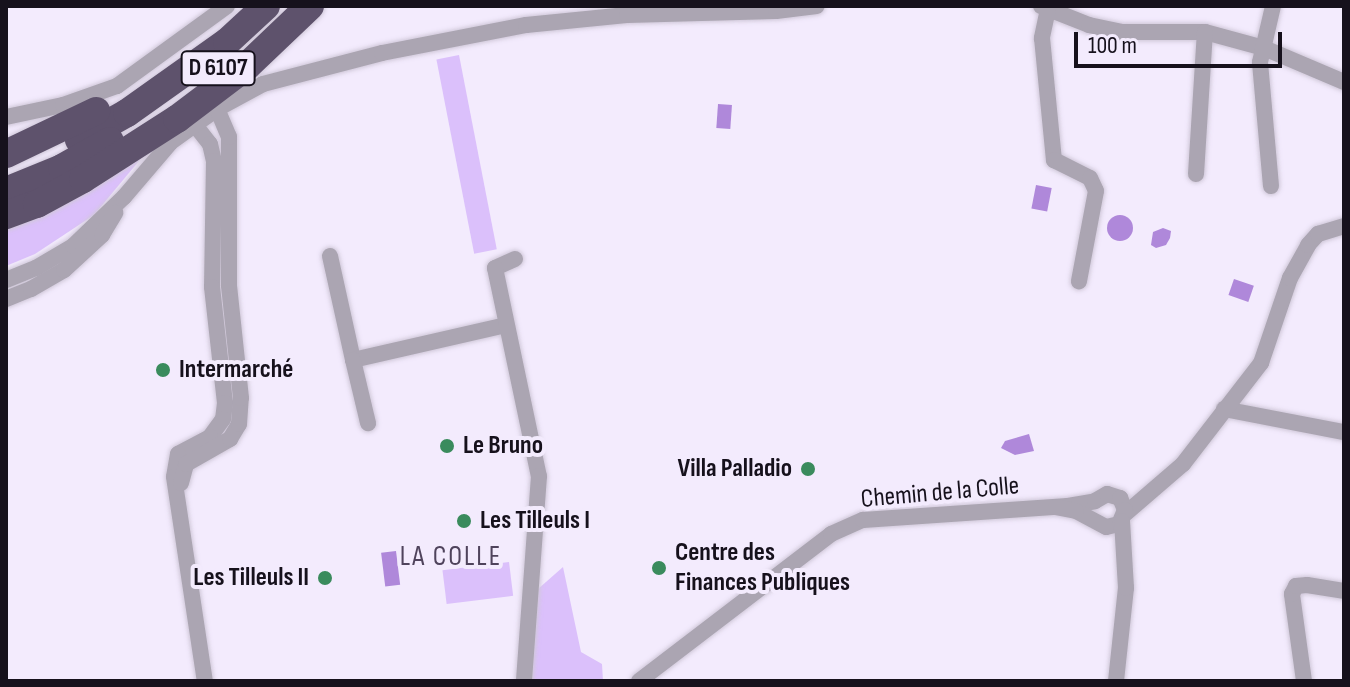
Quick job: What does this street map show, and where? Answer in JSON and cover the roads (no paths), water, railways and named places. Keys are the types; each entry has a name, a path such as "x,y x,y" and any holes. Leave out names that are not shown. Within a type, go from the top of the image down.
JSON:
{"highway":[{"path":"6,154 80,121 201,44 253,6"},
{"name":"D 6107","path":"6,174 131,120 266,6"},
{"name":"D 6107","path":"6,191 62,168 298,6"},
{"path":"6,215 37,204 83,179 177,119 247,66 310,6"}],"street":[{"path":"6,117 63,105 117,86 210,12 227,6"},
{"path":"6,280 36,268 73,246 124,197 171,142 217,109 263,84 382,53 526,25 627,15 776,11 817,6"},
{"path":"1271,186 1260,62 1273,6"},
{"path":"1079,281 1096,191 1090,178 1054,160 1042,38 1044,7 1089,25 1121,32 1205,32 1264,48 1344,82"},
{"path":"1196,174 1205,32"},
{"path":"217,109 229,137 220,286"},
{"path":"195,125 210,144 214,161 225,403 223,419 210,437 178,454 174,463 205,681"},
{"path":"6,299 31,289 85,252 102,235 124,197"},
{"path":"1116,681 1126,588 1125,553 1111,514 1141,498 1183,464 1268,349 1290,278 1308,245 1318,234 1344,226"},
{"path":"330,256 368,423"},
{"path":"515,259 495,268 539,476 524,681"},
{"path":"353,360 506,325"},
{"path":"1224,409 1344,432"},
{"name":"Chemin de la Colle","path":"639,681 844,526 875,518 1056,507 1111,514"},
{"path":"1304,681 1292,594 1296,586 1307,585 1344,591"}],"place":[{"name":"Intermarché","path":"163,370"},
{"name":"Le Bruno","path":"447,446"},
{"name":"Villa Palladio","path":"808,469"},
{"name":"Les Tilleuls I","path":"464,521"},
{"name":"Centre des Finances Publiques","path":"659,568"},
{"name":"Les Tilleuls II","path":"325,578"}],"district":[{"name":"LA COLLE","path":"451,557"}]}
